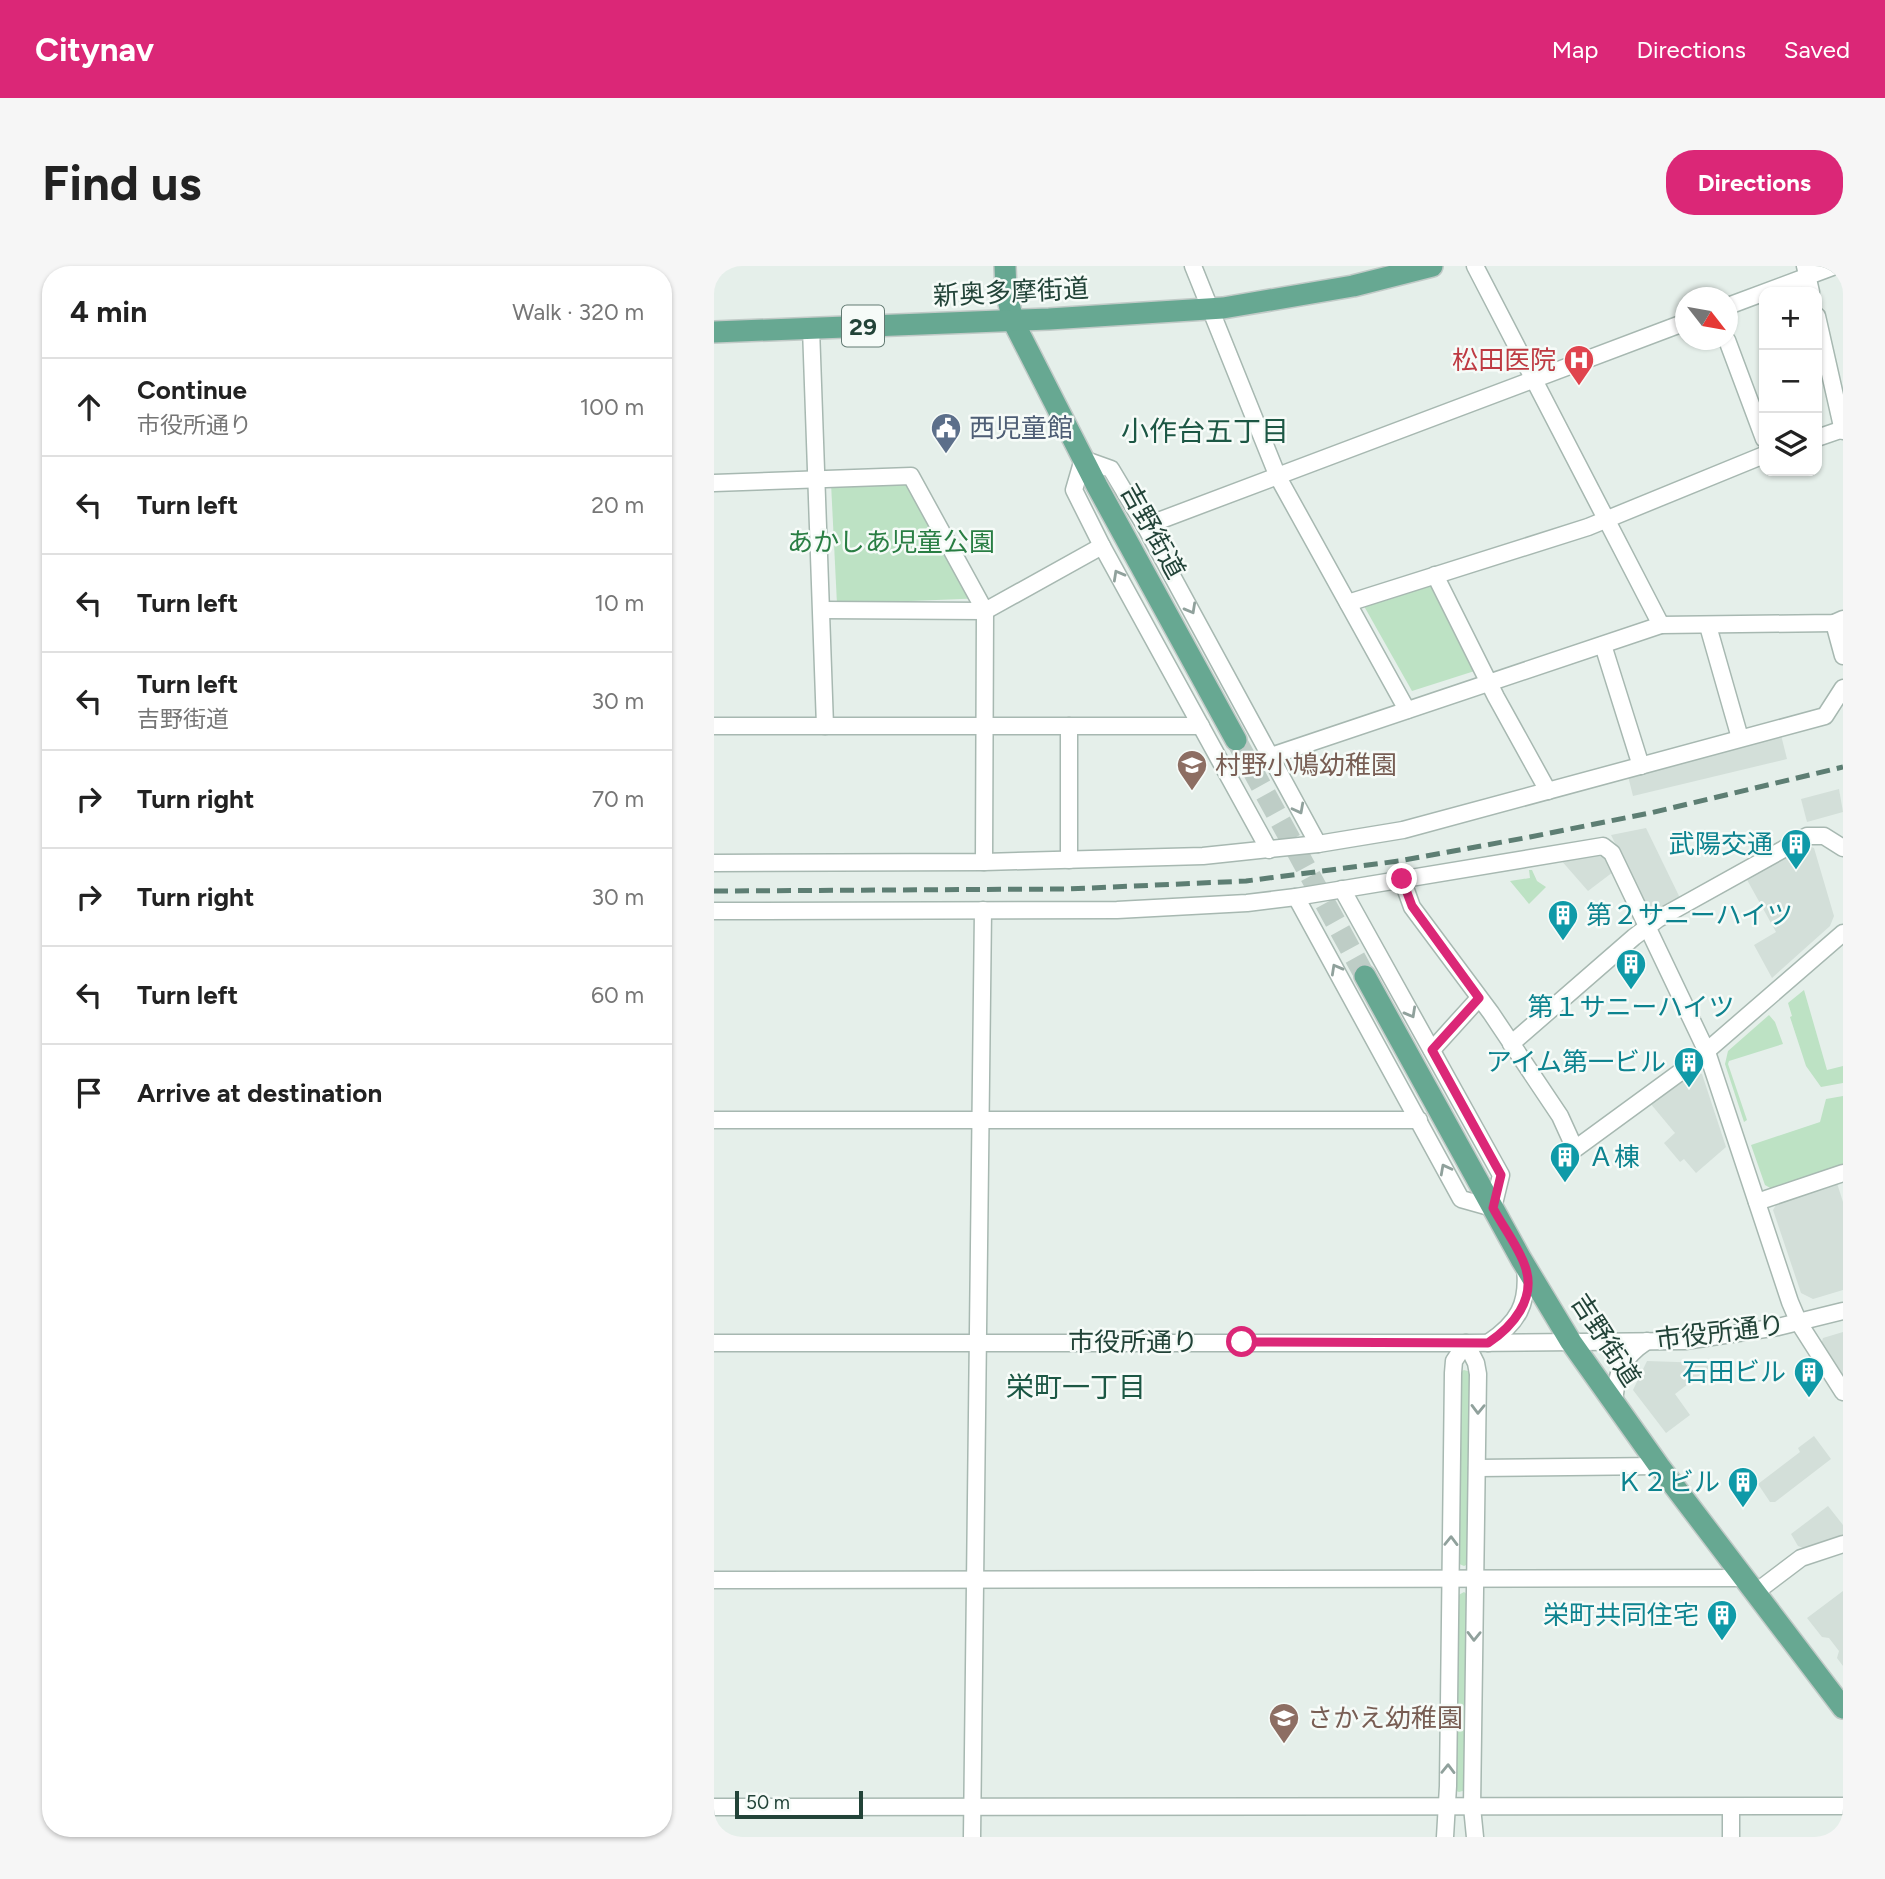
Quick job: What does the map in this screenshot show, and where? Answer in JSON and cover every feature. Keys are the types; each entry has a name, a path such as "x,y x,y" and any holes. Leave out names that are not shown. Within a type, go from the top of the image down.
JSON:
{"main road":[{"name":"吉野街道","path":"1005,266 1006,291 1013,321 1083,459 1236,740"},
{"name":"新奥多摩街道","path":"714,332 1013,321 1209,309 1353,286 1432,266"},
{"name":"吉野街道","path":"1365,976 1525,1267 1571,1342 1659,1466 1843,1708"}],"street":[{"path":"1193,266 1278,477 1407,710"},
{"path":"1475,266 1661,625"},
{"path":"1738,301 1806,271 1835,266"},
{"path":"1145,526 1675,326"},
{"path":"811,328 825,726"},
{"path":"1822,338 1843,430 1822,436"},
{"path":"1731,350 1759,426"},
{"path":"1348,603 1588,527 1759,457"},
{"path":"1269,850 1074,490 1083,459 1111,469 1145,526 1318,844"},
{"path":"714,483 911,476 985,611 984,862"},
{"path":"822,610 985,611 1102,546"},
{"path":"1435,575 1548,791"},
{"path":"1271,756 1661,625 1838,621 1843,656"},
{"path":"1708,626 1740,738"},
{"path":"1602,645 1641,766"},
{"path":"714,863 984,862 1203,856 1318,844 1403,830 1825,716 1843,688"},
{"path":"714,726 1201,726"},
{"path":"1069,726 1069,860"},
{"path":"1511,1044 1648,927 1808,836 1824,836 1843,848"},
{"path":"714,911 1117,911 1247,902 1296,897 1603,846 1612,853 1707,1052 1799,1323 1843,1392"},
{"path":"1402,879 1412,906 1560,1116 1575,1149 1707,1052 1843,933"},
{"path":"1296,897 1461,1199 1493,1208 1501,1175 1342,889"},
{"path":"972,1837 983,910"},
{"path":"1432,1050 1479,998"},
{"path":"714,1120 1419,1120"},
{"path":"1757,1202 1843,1173"},
{"path":"1488,1343 1505,1332 1518,1316 1526,1292 1525,1267"},
{"name":"市役所通り","path":"714,1343 1647,1342 1700,1340 1799,1323 1843,1311"},
{"path":"1614,1405 1615,1382 1622,1366 1635,1349 1647,1342"},
{"path":"1466,1343 1476,1363 1478,1374 1472,1807 1475,1837"},
{"path":"1445,1837 1453,1373 1454,1362 1466,1343"},
{"path":"1477,1468 1659,1466"},
{"path":"714,1580 1475,1580 1750,1585 1801,1558 1843,1544"},
{"path":"714,1807 1843,1806"},
{"path":"1731,1808 1731,1837"}],"shaded area":[{"path":"1781,735 1787,759 1633,796 1628,776"},
{"path":"1839,789 1843,812 1807,822 1801,799"},
{"path":"1646,828 1680,898 1656,912 1648,910 1611,835"},
{"path":"1806,845 1814,848 1834,916 1830,926 1772,978 1754,945 1776,932 1746,878"},
{"path":"1597,852 1605,856 1613,872 1588,891 1560,859"},
{"path":"1694,1071 1702,1074 1726,1147 1696,1173 1684,1159 1680,1162 1664,1143 1675,1133 1650,1103"},
{"path":"1837,1183 1843,1202 1843,1290 1813,1299 1801,1293 1773,1210 1777,1203"},
{"path":"1843,1332 1843,1379 1821,1345 1823,1338"},
{"path":"1647,1361 1706,1363 1709,1368 1675,1394 1690,1415 1666,1433 1633,1390"},
{"path":"1814,1436 1831,1459 1775,1502 1770,1502 1758,1484 1800,1452 1798,1448"},
{"path":"1828,1506 1843,1525 1843,1536 1806,1549 1798,1546 1791,1534"},
{"path":"1843,1591 1843,1666 1837,1658 1839,1651 1829,1638 1822,1637 1807,1618"}],"green space":[{"name":"あかしあ児童公園","path":"836,476 921,476 986,598 837,604 831,483"},
{"path":"1438,578 1484,668 1412,691 1360,599"},
{"path":"1529,870 1532,870 1537,881 1546,887 1529,904 1510,881 1530,878"},
{"path":"1804,990 1827,1070 1843,1066 1843,1083 1821,1087 1806,1066 1788,1003"},
{"path":"1769,1015 1775,1022 1783,1044 1729,1061 1728,1064 1747,1120 1744,1122 1725,1064 1728,1051"},
{"path":"1843,1096 1843,1166 1772,1189 1765,1185 1751,1145 1820,1122 1826,1099"},
{"path":"1460,1372 1471,1372 1470,1563 1464,1566 1457,1563"},
{"path":"1464,1592 1468,1595 1466,1790 1459,1792 1454,1790 1455,1597"}],"tunnel":[{"path":"1236,740 1365,976"}],"railway":[{"path":"714,891 1067,889 1246,881 1399,861 1530,837 1650,813 1843,767"}],"place":[{"name":"松田医院","path":"1579,387"},
{"name":"西児童館","path":"946,455"},
{"name":"村野小鳩幼稚園","path":"1192,792"},
{"name":"武陽交通","path":"1796,871"},
{"name":"第２サニーハイツ","path":"1563,942"},
{"name":"第１サニーハイツ","path":"1631,991"},
{"name":"アイム第一ビル","path":"1689,1089"},
{"name":"Ａ棟","path":"1565,1184"},
{"name":"石田ビル","path":"1809,1399"},
{"name":"Ｋ２ビル","path":"1743,1509"},
{"name":"栄町共同住宅","path":"1722,1642"},
{"name":"さかえ幼稚園","path":"1284,1745"}],"district":[{"name":"小作台五丁目","path":"1205,431"},
{"name":"栄町一丁目","path":"1076,1387"}],"route":[{"path":"1242,1342 1488,1343 1505,1332 1518,1316 1523,1303 1527,1282 1525,1267 1493,1208 1501,1175 1432,1050 1479,998 1412,906 1402,879"}]}
